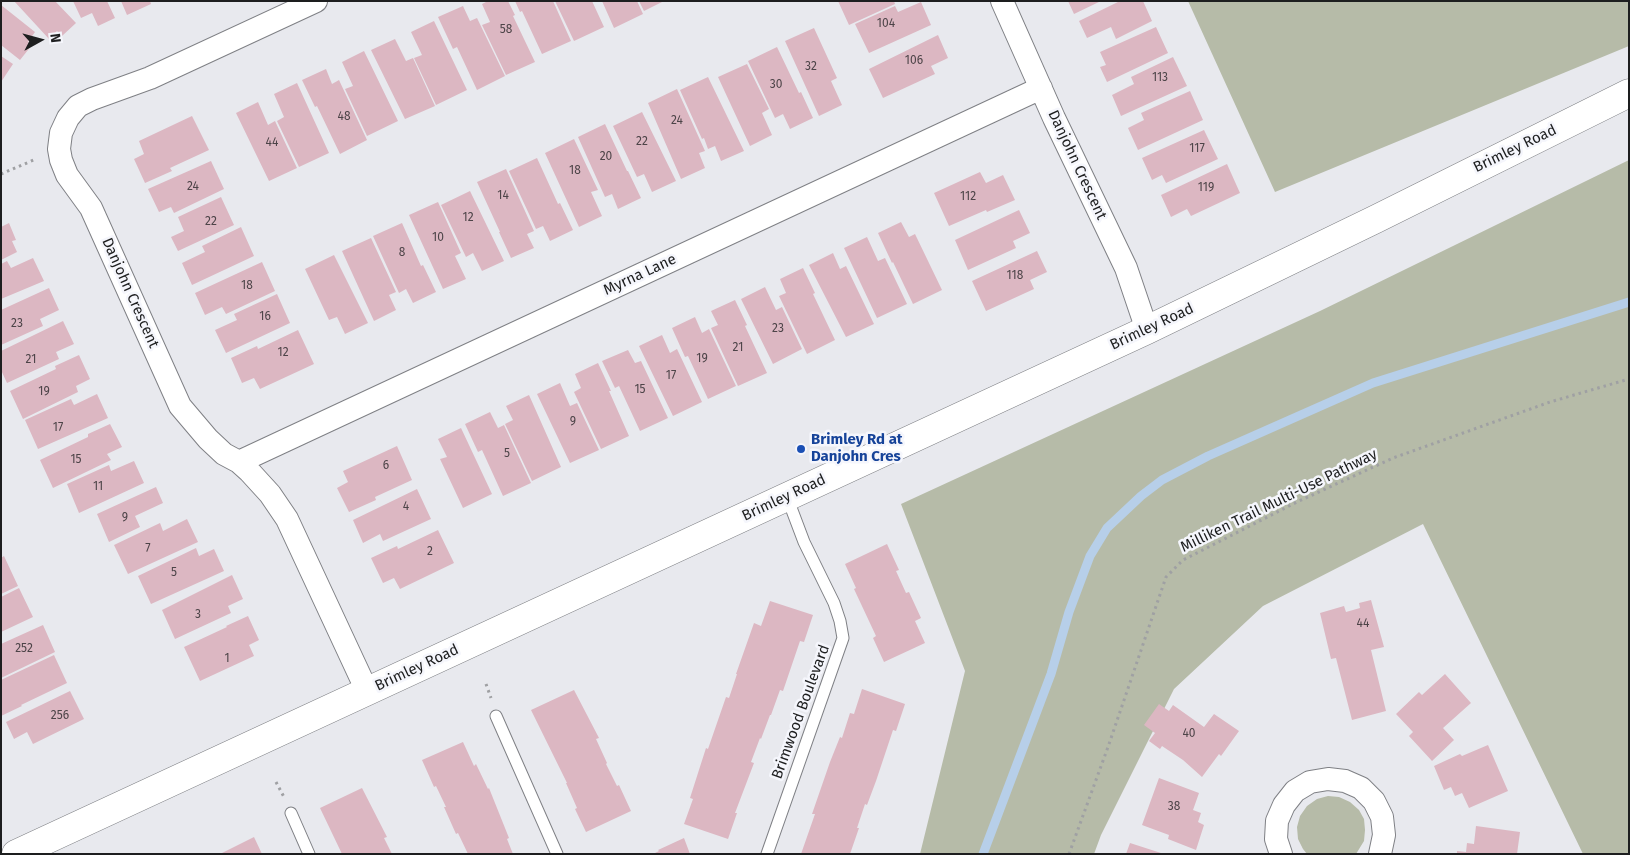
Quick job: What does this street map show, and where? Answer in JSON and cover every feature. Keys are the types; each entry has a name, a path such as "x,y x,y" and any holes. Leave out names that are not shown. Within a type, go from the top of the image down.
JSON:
{"main road":[{"name":"Brimley Road","path":"16,854 1147,330 1629,93"}],"street":[{"path":"59,149 62,133 68,118 78,106 150,78 316,1"},
{"name":"Danjohn Crescent","path":"1002,1 1126,268 1147,330"},
{"name":"Myrna Lane","path":"239,462 1041,88"},
{"name":"Danjohn Crescent","path":"59,149 67,174 91,208 180,406 208,439 224,454 239,462 249,471 270,494 287,519 367,691"},
{"path":"1281,854 1276,839 1277,821 1284,805 1295,791 1310,782 1328,779 1345,780 1361,788 1374,800 1382,817 1384,834 1380,854"}],"lane":[{"name":"Brimwood Boulevard","path":"767,854 843,638 834,603 804,542 787,497"},
{"path":"496,716 557,854"},
{"path":"292,813 309,854"}],"path":[{"path":"1,174 59,149"},
{"name":"Milliken Trail Multi-Use Pathway","path":"1068,854 1108,747 1166,577 1183,560 1298,502 1393,458 1550,402 1629,379"}],"green space":[{"path":"1188,1 1629,1 1629,46 1275,192"},
{"path":"1629,160 1629,854 1583,854 1423,524 1263,606 1174,689 1101,835 1094,854 920,854 965,671 901,504 1320,311"},
{"path":"1328,796 1339,797 1350,802 1359,810 1364,819 1364,841 1356,854 1307,854 1298,839 1297,827 1300,816 1307,806 1317,799"}],"building":[{"path":"14,1 55,1 76,23 62,36 57,31 49,39"},
{"path":"73,1 107,1 115,18 98,26 92,13 81,18"},
{"path":"121,1 150,1 151,4 127,15"},
{"path":"488,1 508,1 535,62 506,75 482,25 490,22 482,4"},
{"path":"515,1 553,1 571,41 542,54 522,11 520,12"},
{"path":"555,1 592,1 604,27 574,41"},
{"path":"602,1 637,1 643,14 614,28"},
{"path":"639,1 664,1 644,11"},
{"path":"838,1 894,1 895,4 849,25"},
{"path":"1068,1 1101,1 1074,14"},
{"path":"1120,1 1143,1 1152,21 1116,39 1111,27 1087,38 1079,21"},
{"path":"921,2 931,25 869,53 855,24 895,6 898,12"},
{"path":"1,5 35,32 28,42 32,45 20,60 1,45"},
{"path":"463,6 470,21 477,18 505,76 477,90 457,47 453,49 438,17"},
{"path":"434,21 467,90 436,105 414,58 422,55 411,32"},
{"path":"1156,27 1168,53 1107,82 1100,67 1106,65 1100,52"},
{"path":"814,28 837,78 831,81 842,105 819,116 785,41"},
{"path":"938,35 948,58 931,66 935,74 883,98 869,69"},
{"path":"395,39 406,61 413,58 435,106 405,119 371,50"},
{"path":"777,47 813,118 790,129 783,114 775,118 748,61"},
{"path":"364,51 398,121 367,136 345,89 353,86 342,62"},
{"path":"1,56 13,64 1,82"},
{"path":"1173,57 1187,86 1121,116 1112,95 1134,84 1131,77"},
{"path":"747,64 769,109 762,113 772,135 750,146 718,77"},
{"path":"326,69 332,84 339,80 367,140 340,154 302,80"},
{"path":"708,77 744,151 721,161 715,146 708,149 704,138 702,139 680,90"},
{"path":"297,83 329,153 299,167 277,121 284,117 274,94"},
{"path":"677,89 705,151 699,153 705,168 681,179 648,103"},
{"path":"1190,91 1203,120 1138,150 1128,128 1144,120 1141,113"},
{"path":"258,102 268,125 275,121 297,168 269,181 236,113"},
{"path":"642,112 676,181 652,192 644,174 637,177 613,126"},
{"path":"192,116 209,150 170,168 172,171 145,183 134,159 144,154 139,141"},
{"path":"605,124 641,198 618,209 612,194 605,197 578,137"},
{"path":"1204,130 1218,159 1166,183 1162,175 1152,180 1142,158"},
{"path":"574,139 598,190 591,192 602,216 579,227 545,153"},
{"path":"537,158 558,204 560,203 573,230 550,241 543,226 536,229 509,171"},
{"path":"211,161 224,189 174,213 171,207 159,212 148,189"},
{"path":"1227,164 1240,193 1191,216 1187,209 1171,217 1161,195"},
{"path":"506,169 534,231 527,234 534,248 511,258 477,182"},
{"path":"980,172 986,183 1003,175 1015,200 949,226 934,193"},
{"path":"470,191 504,261 482,271 473,253 466,257 441,205"},
{"path":"221,197 234,225 178,251 171,237 184,231 178,217"},
{"path":"438,202 461,253 455,256 466,279 443,289 409,215"},
{"path":"1019,210 1030,233 1013,241 1016,248 968,270 955,240"},
{"path":"901,222 909,237 915,234 942,290 913,304 878,233"},
{"path":"9,223 16,240 12,241 17,252 1,260 1,227"},
{"path":"402,223 421,266 423,265 436,292 413,303 406,289 399,293 373,236"},
{"path":"241,227 254,256 192,285 182,263 205,252 202,246"},
{"path":"867,237 878,261 885,258 907,304 877,318 844,248"},
{"path":"371,238 396,292 389,295 396,310 374,321 342,251"},
{"path":"1037,251 1047,272 1030,280 1034,289 986,311 972,281"},
{"path":"833,253 840,269 846,266 874,324 846,337 809,265"},
{"path":"334,255 368,323 345,334 337,317 329,320 305,269"},
{"path":"33,258 44,281 1,299 1,264 7,261 11,268"},
{"path":"262,262 275,291 226,314 222,307 205,315 195,293"},
{"path":"803,268 835,340 807,354 779,296 786,293 780,279"},
{"path":"765,287 776,310 782,307 802,349 773,364 741,299"},
{"path":"49,288 59,310 40,319 43,326 1,345 1,310"},
{"path":"277,294 290,323 226,353 215,330 237,320 234,314"},
{"path":"735,300 767,373 738,386 711,328 718,325 711,311"},
{"path":"695,317 702,333 709,329 736,386 708,399 688,356 685,357 672,328"},
{"path":"63,321 74,344 56,352 59,359 7,383 1,370 1,351"},
{"path":"298,330 314,364 260,389 254,378 242,383 231,358 257,346 258,349"},
{"path":"662,335 670,353 677,349 702,402 673,416 639,346"},
{"path":"628,350 635,363 641,361 668,418 640,431 619,386 615,388 602,361"},
{"path":"79,355 90,379 76,386 78,392 23,419 10,391 56,369 55,366"},
{"path":"598,363 629,436 601,449 574,392 581,388 575,374"},
{"path":"560,383 570,406 577,403 599,450 570,463 537,394"},
{"path":"97,394 108,418 38,449 25,420 71,399 74,405"},
{"path":"529,395 561,467 532,481 505,424 513,420 506,406"},
{"path":"490,412 498,428 504,425 531,483 503,496 482,450 478,452 465,424"},
{"path":"110,424 122,447 107,454 111,460 53,488 40,460"},
{"path":"461,428 492,494 463,508 440,459 447,457 438,439"},
{"path":"397,446 412,480 375,497 376,500 349,512 337,488 348,482 343,471"},
{"path":"134,461 144,483 79,513 67,484 109,465 111,471"},
{"path":"156,487 163,503 135,516 140,527 109,542 97,514"},
{"path":"417,489 431,519 383,541 380,534 363,543 353,520"},
{"path":"187,519 198,542 128,574 114,545 160,523 163,531"},
{"path":"438,530 454,563 400,589 394,578 383,583 371,558 397,546 398,549"},
{"path":"887,544 899,570 896,571 906,593 909,592 921,618 915,621 925,643 884,662 873,638 876,636 854,589 856,588 845,564"},
{"path":"196,548 199,556 214,549 224,571 151,604 138,576"},
{"path":"4,556 18,586 1,594 1,558"},
{"path":"232,575 243,599 228,606 231,613 175,639 162,610"},
{"path":"19,588 33,617 1,632 1,597"},
{"path":"1371,600 1384,647 1371,650 1386,711 1352,720 1336,658 1331,659 1320,613 1344,606 1346,612 1360,608 1359,603"},
{"path":"770,601 813,615 804,642 800,641 783,691 780,690 760,738 751,762 754,763 735,813 737,813 728,839 684,824 693,799 690,798 706,748 708,749 726,697 729,698 754,623 761,626"},
{"path":"248,616 259,640 249,645 254,656 200,681 184,647"},
{"path":"43,625 55,652 1,678 1,644"},
{"path":"54,655 67,683 1,716 1,680"},
{"path":"1445,674 1471,703 1443,728 1454,740 1432,761 1409,736 1413,732 1396,714 1419,692 1422,695"},
{"path":"862,689 905,704 896,731 893,730 867,805 865,804 850,854 801,854 815,814 812,814 830,762 840,737 842,738 850,713 854,714"},
{"path":"574,690 599,738 596,739 606,764 617,786 619,785 631,811 586,832 575,809 577,808 567,783 531,710"},
{"path":"70,691 84,719 33,744 27,732 14,739 6,722"},
{"path":"1159,704 1169,711 1173,705 1204,727 1214,714 1239,731 1221,756 1219,754 1202,777 1183,760 1162,746 1160,749 1149,741 1155,733 1144,725"},
{"path":"463,742 474,766 476,764 489,788 509,838 507,839 513,854 468,854 458,833 456,834 436,786 434,787 422,760"},
{"path":"1488,745 1508,791 1469,808 1462,793 1455,796 1451,787 1444,790 1434,766 1460,754 1462,756"},
{"path":"1159,778 1199,793 1193,810 1201,813 1198,822 1204,825 1196,850 1168,839 1169,835 1142,825"},
{"path":"362,788 387,837 384,838 392,854 342,854 320,808"},
{"path":"1476,826 1520,832 1517,854 1457,854 1457,851 1466,852 1467,843 1474,844"},
{"path":"254,837 262,854 220,854"},
{"path":"684,838 690,854 653,854 658,850"},
{"path":"1130,843 1161,853 1161,854 1126,854"}],"waterway":[{"path":"983,854 1051,674 1069,612 1090,556 1107,528 1141,496 1162,480 1208,456 1373,383 1629,302"}],"place":[{"name":"Brimley Rd at Danjohn Cres","path":"801,449"}]}
